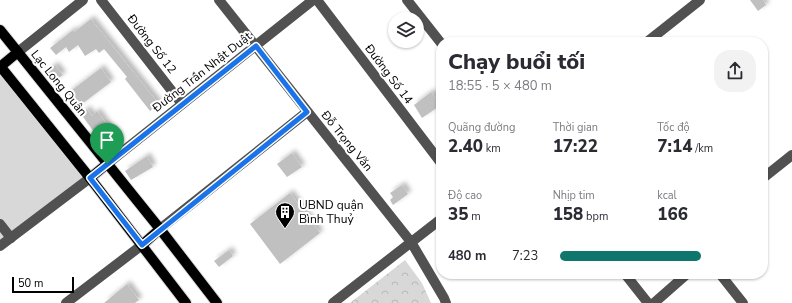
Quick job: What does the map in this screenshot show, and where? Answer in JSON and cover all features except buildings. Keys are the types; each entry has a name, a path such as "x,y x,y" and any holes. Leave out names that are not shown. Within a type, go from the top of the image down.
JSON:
{"main road":[{"name":"Lạc Long Quân","path":"0,30 160,229 217,303"},
{"path":"18,52 0,66 90,178 186,303"},
{"path":"90,178 107,164"},
{"path":"142,245 160,229"}],"street":[{"path":"18,52 83,0"},
{"name":"Đường Số 12","path":"101,0 182,104"},
{"name":"Đỗ Trọng Văn","path":"219,0 411,242 446,303"},
{"name":"Đường Trần Nhật Duật","path":"107,164 313,0"},
{"name":"Đường Số 14","path":"316,0 436,156"},
{"path":"408,0 436,37"},
{"path":"653,37 700,0"},
{"path":"160,229 307,112"},
{"path":"768,174 792,155"},
{"path":"0,246 90,178"},
{"path":"333,303 436,223"},
{"path":"0,224 10,238"},
{"path":"66,303 142,245"},
{"path":"629,279 648,303"},
{"path":"654,303 681,279"},
{"path":"724,279 743,303"}],"green space":[{"path":"0,66 90,178 0,246"},
{"path":"405,260 422,283 431,303 350,303"}],"place":[{"name":"UBND quận Bình Thuỷ","path":"285,229"}],"route":[{"path":"256,46 307,112 142,245 90,178 107,164 256,46"}]}
